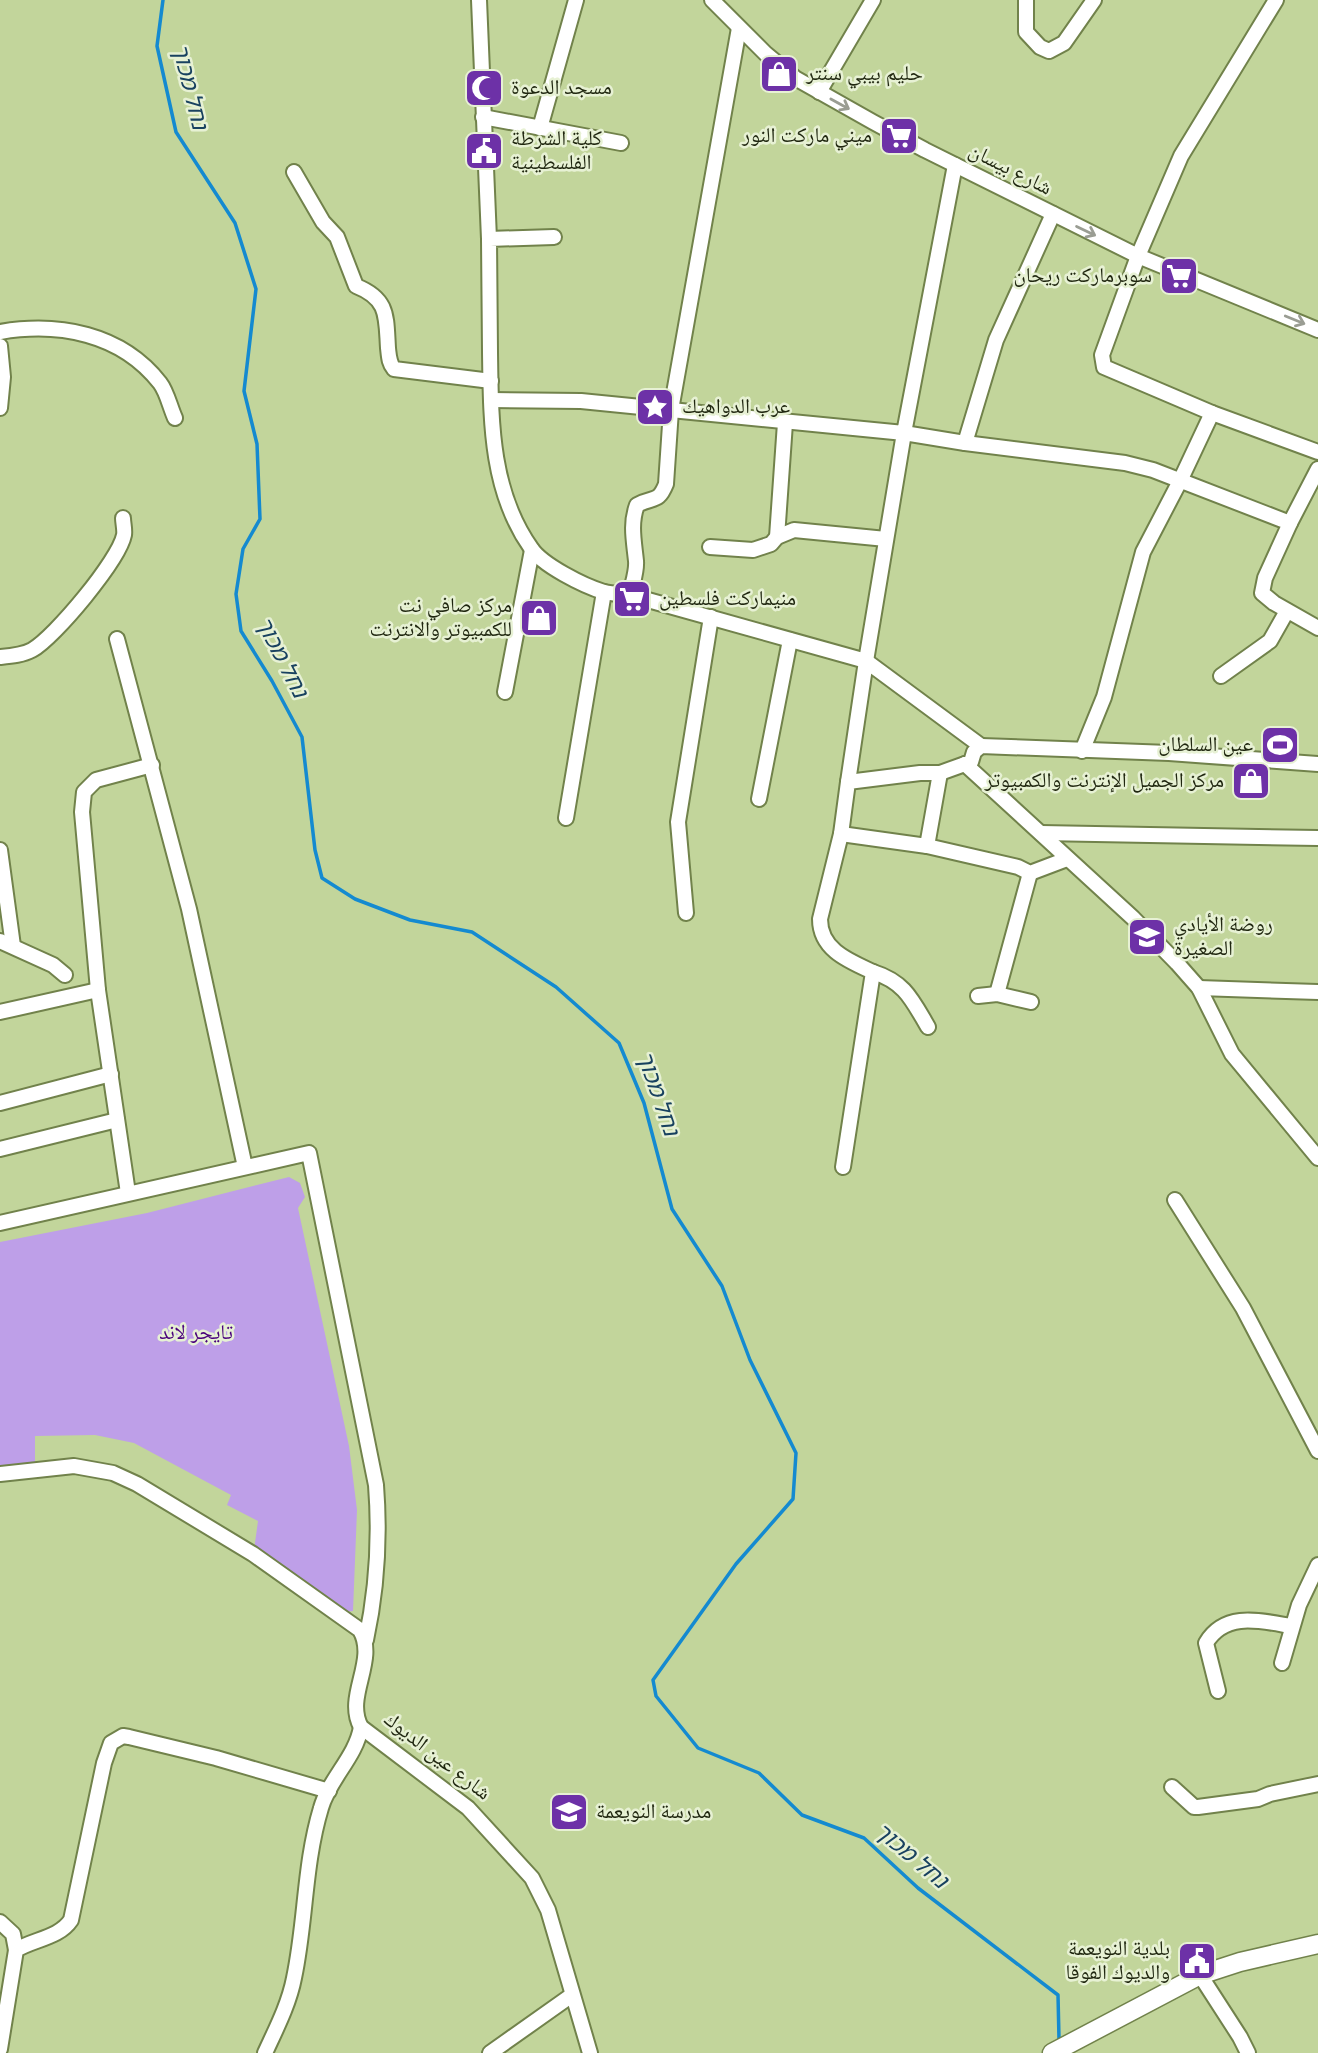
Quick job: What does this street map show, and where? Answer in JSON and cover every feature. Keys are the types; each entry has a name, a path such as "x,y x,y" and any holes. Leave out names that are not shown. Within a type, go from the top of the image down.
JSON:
{"main road":[{"path":"1057,2050 1200,1975 1240,1962 1318,1944"}],"street":[{"path":"479,0 495,457 501,486 514,519 532,551 561,572 604,592 630,595 866,662 981,746 1169,752 1318,764"},
{"path":"540,128 576,0"},
{"name":"شارع بيسان","path":"712,0 795,78 818,92 1138,256 1318,330"},
{"path":"818,92 873,0"},
{"path":"1026,0 1026,32 1040,47 1049,51 1064,43 1094,0"},
{"path":"1276,0 1181,156 1138,256 1105,344 1102,363 1104,367 1212,413 1318,452"},
{"path":"630,595 636,568 633,548 637,505 662,495 666,484 671,410 739,28"},
{"path":"483,117 621,143"},
{"path":"928,1027 900,985 887,976 854,963 824,941 820,919 841,834 904,433 956,165"},
{"path":"294,172 323,222 337,237 356,286 370,291 383,306 389,360 394,369 491,382"},
{"path":"965,443 996,340 1053,214"},
{"path":"489,239 554,237"},
{"path":"0,332 57,328 93,337 132,358 161,384 175,418"},
{"path":"0,346 0,408"},
{"path":"491,400 582,401 904,433 1103,459 1153,470 1290,523"},
{"path":"1082,751 1104,697 1143,552 1212,413"},
{"path":"777,537 785,423"},
{"path":"1318,470 1290,523 1265,578 1262,593 1318,628"},
{"path":"0,657 32,650 72,612 120,545 124,535 123,518"},
{"path":"710,547 754,550 771,544 777,537 794,530 886,539"},
{"path":"505,692 532,551"},
{"path":"566,818 604,592"},
{"path":"1221,676 1270,641 1287,611"},
{"path":"686,913 678,822 711,617"},
{"path":"0,1223 245,1167 189,909 117,639"},
{"path":"760,799 790,640"},
{"path":"848,782 940,773 971,762 974,752 981,746"},
{"path":"965,764 1152,937 1199,988 1232,1054 1318,1158"},
{"path":"128,1193 98,990 82,812 84,792 96,780 152,765"},
{"path":"928,846 940,773"},
{"path":"1041,833 1318,838"},
{"path":"841,834 928,846 1018,867 1030,873 1067,859"},
{"path":"0,850 7,943 53,965 65,975"},
{"path":"997,995 1030,873"},
{"path":"843,1167 873,972"},
{"path":"1199,988 1318,992"},
{"path":"0,1012 98,990"},
{"path":"978,996 997,995 1031,1002"},
{"path":"0,1102 111,1074"},
{"path":"0,1149 117,1120"},
{"name":"شارع عين الديوك","path":"245,1167 309,1153 376,1485 379,1530 373,1608 356,1713 360,1727 468,1808 532,1878 548,1910 590,2053"},
{"path":"1175,1200 1243,1308 1311,1427 1318,1451"},
{"path":"0,1474 74,1466 106,1471 137,1484 291,1579 352,1622 366,1640"},
{"path":"1282,1663 1291,1626 1318,1565"},
{"path":"1218,1691 1206,1643 1216,1631 1223,1625 1244,1620 1291,1626"},
{"path":"265,2053 294,1982 309,1865 322,1804 355,1746 360,1727"},
{"path":"16,1950 60,1931 71,1920 104,1763 111,1742 116,1739 129,1737 154,1743 329,1791"},
{"path":"1172,1787 1194,1807 1198,1807 1258,1799 1318,1784"},
{"path":"0,1922 13,1934 16,1950 0,2049"},
{"path":"1200,1975 1248,2053"},
{"path":"491,2053 572,1995"}],"green space":[{"name":"تايجر لاند","path":"289,1177 300,1183 305,1197 298,1208 349,1446 357,1510 353,1611 345,1612 254,1550 258,1521 227,1505 231,1495 134,1443 95,1435 35,1436 35,1465 0,1467 0,1242 147,1213"}],"waterway":[{"name":"נחל מכוך","path":"163,0 157,46 176,132 235,223 256,289 244,391 257,444 260,519 243,549 236,594 241,631 302,737 315,850 322,878 355,899 410,920 472,932 556,987 619,1043 644,1103 672,1209 722,1286 750,1360 796,1453 793,1499 736,1564 653,1680 656,1696 698,1748 759,1773 802,1815 864,1838 918,1888 1058,1995 1057,2042"}],"place":[{"name":"حليم بيبي سنتر","path":"779,74"},
{"name":"مسجد الدعوة","path":"484,88"},
{"name":"ميني ماركت النور","path":"899,136"},
{"name":"كلية الشرطة الفلسطينية","path":"484,151"},
{"name":"سوبرماركت ريحان","path":"1179,276"},
{"name":"عرب الدواهيك","path":"655,407"},
{"name":"منيماركت فلسطين","path":"632,599"},
{"name":"مركز صافي نت للكمبيوتر والانترنت","path":"539,618"},
{"name":"عين السلطان","path":"1280,745"},
{"name":"مركز الجميل الإنترنت والكمبيوتر","path":"1251,781"},
{"name":"روضة الأيادي الصغيرة","path":"1147,937"},
{"name":"مدرسة النويعمة","path":"569,1812"},
{"name":"بلدية النويعمة والديوك الفوقا","path":"1197,1961"}]}
